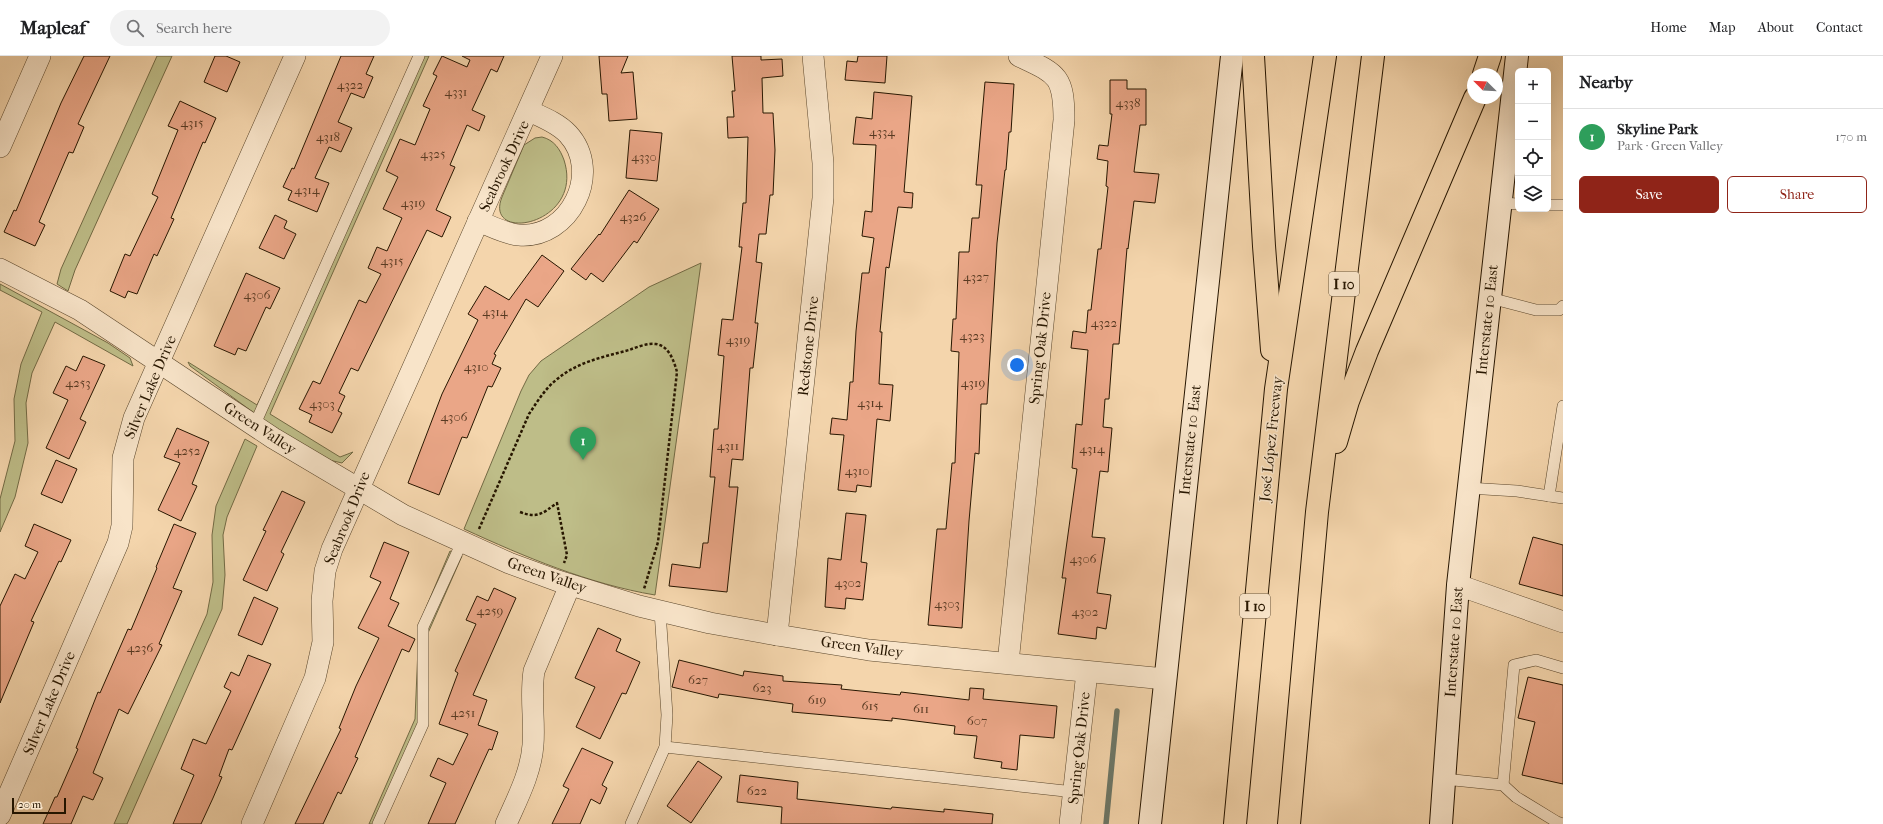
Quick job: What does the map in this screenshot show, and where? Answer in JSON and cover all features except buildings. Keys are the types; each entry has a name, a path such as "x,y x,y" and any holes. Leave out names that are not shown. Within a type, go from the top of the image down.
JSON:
{"highway":[{"path":"1253,56 1264,246 1276,389"},
{"name":"José López Freeway","path":"1235,824 1276,389 1324,56"},
{"name":"I 10","path":"1289,824 1317,512 1372,56"},
{"path":"1486,68 1490,56"},
{"path":"1317,512 1348,401 1357,377 1472,104"}],"main road":[{"name":"Interstate 10 East","path":"1150,824 1232,56"},
{"name":"Interstate 10 East","path":"1441,824 1458,585 1490,298 1509,204 1517,56"}],"street":[{"path":"0,147 40,56"},
{"name":"Silver Lake Drive","path":"0,815 118,543 122,526 123,458 134,418 295,56"},
{"name":"Seabrook Drive","path":"252,824 315,678 323,642 322,601 325,571 332,549 478,221 529,111 552,56"},
{"name":"Redstone Drive","path":"777,635 823,198 823,163 813,56"},
{"name":"Spring Oak Drive","path":"1008,663 1064,120 1062,86 1054,75 1044,68 1019,56"},
{"name":"Seabrook Drive","path":"478,221 505,232 518,235 541,232 561,221 577,200 582,179 583,166 569,135 561,128 529,111"},
{"name":"Green Valley","path":"0,269 80,310 303,456 403,515 509,563 564,583 639,606 710,623 869,650 1165,679"},
{"path":"506,824 523,786 531,759 533,745 532,684 534,671 564,583"},
{"path":"1458,585 1563,622"},
{"name":"Spring Oak Drive","path":"1070,824 1087,672"}],"lane":[{"path":"255,424 419,56"},
{"path":"1551,205 1563,205"},
{"path":"1490,298 1536,310 1559,310 1563,306"},
{"path":"1549,496 1563,406"},
{"path":"1468,488 1517,491 1563,498"},
{"path":"378,824 423,724 423,627 467,544"},
{"path":"631,824 665,747 667,715 660,611"},
{"path":"1503,785 1514,665 1536,660 1563,668"},
{"path":"665,747 1074,792"},
{"path":"1444,779 1503,785 1516,797 1557,822 1563,824"}],"path":[{"path":"467,544 529,414 555,381 588,361 646,345 657,344 666,350 673,358 677,372 658,542 639,606"},
{"path":"520,512 530,516 541,514 557,503 567,555 564,583"}],"shaded area":[{"path":"157,56 172,56 75,270 68,291 57,284 61,269"},
{"path":"414,56 429,56 270,414 340,457 353,452 342,463 325,459 265,421 190,366 188,362 257,405 283,352"},
{"path":"542,137 550,140 556,146 561,152 564,160 567,182 560,200 549,213 534,220 519,223 507,220 500,212 502,197 524,145 535,138"},
{"path":"701,263 655,595 582,577 510,550 464,529 521,391 529,375 541,361 649,287"},
{"path":"0,284 108,343 130,358 133,366 55,322 32,373 26,403 28,443 15,497 0,532 0,499 15,441 14,399 21,364 42,312 0,290"},
{"path":"245,439 257,446 227,517 223,535 225,575 222,609 127,824 114,824 207,614 213,582 212,535 216,506"},
{"path":"450,551 462,556 428,633 427,723 382,824 369,824 415,719 419,624"}],"waterway":[{"path":"1106,824 1117,711"}],"place":[{"name":"Skyline Park","path":"583,460"}]}
